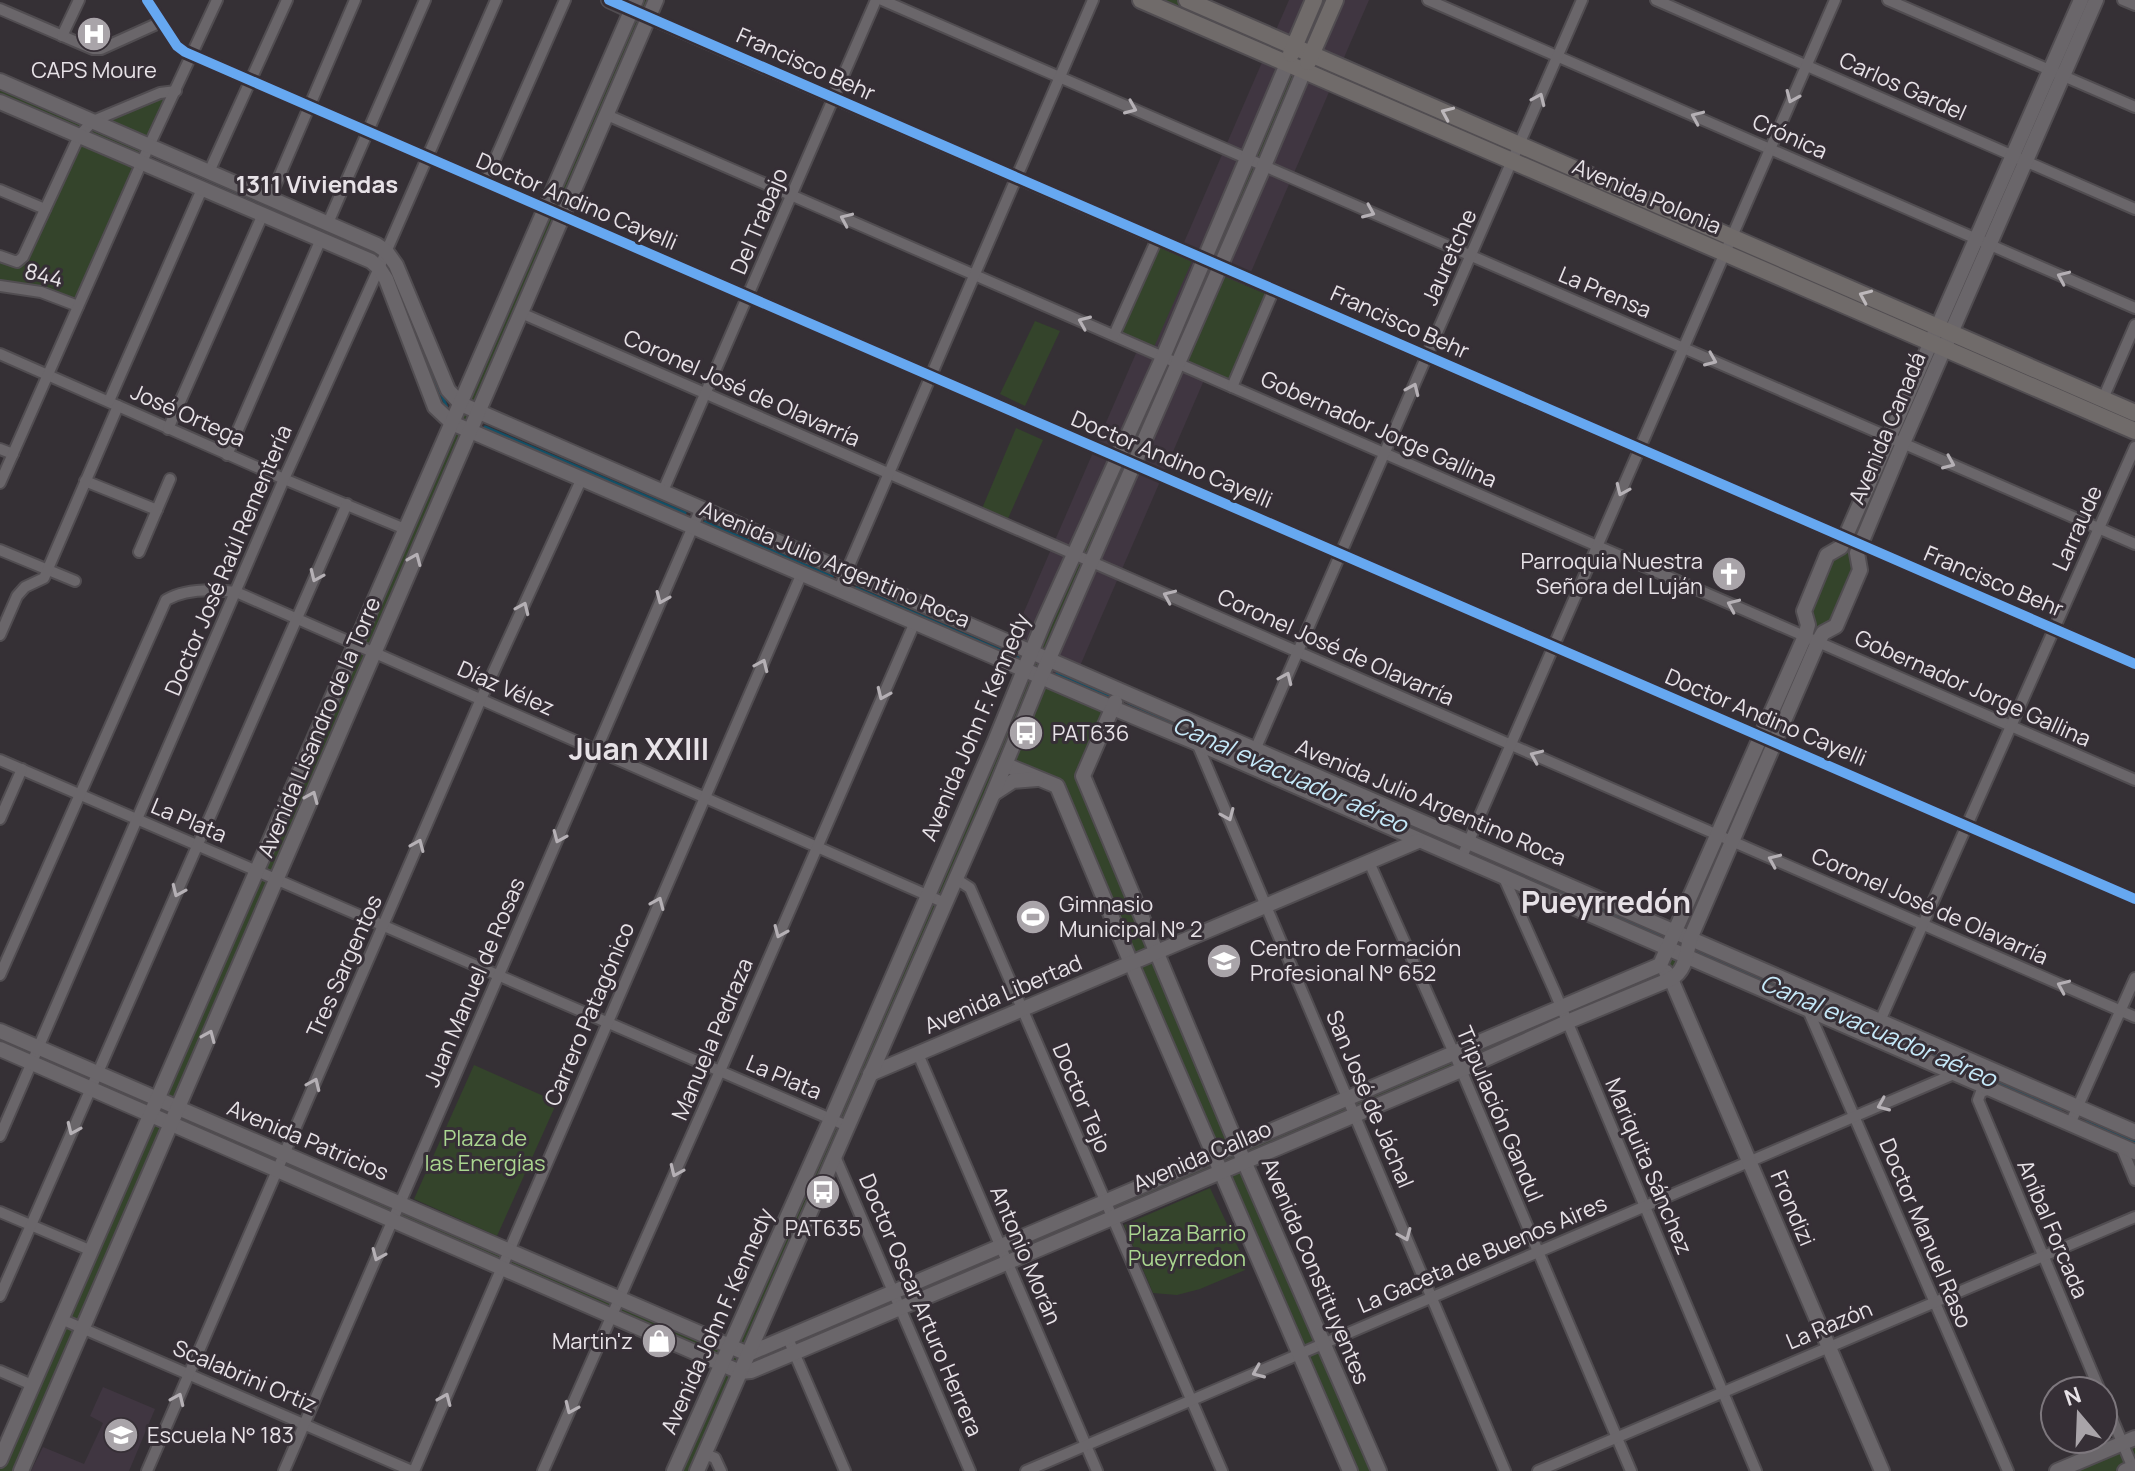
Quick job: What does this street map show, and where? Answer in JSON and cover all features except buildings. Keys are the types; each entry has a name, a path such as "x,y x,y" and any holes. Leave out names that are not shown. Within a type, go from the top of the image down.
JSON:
{"main road":[{"path":"609,0 634,5 649,18"},
{"name":"Avenida Lisandro de la Torre","path":"21,1471 656,0"},
{"name":"Avenida Polonia","path":"1141,0 1512,161 1728,245"},
{"name":"Avenida Polonia","path":"1187,0 1519,145 1728,245 2099,407 2135,431"},
{"name":"Avenida John F. Kennedy","path":"674,1471 1163,357 1314,0"},
{"name":"Avenida John F. Kennedy","path":"697,1471 1006,765 1041,677 1335,0"},
{"name":"Avenida Canadá","path":"1685,957 1774,742 1811,639 1804,611 1827,555 1841,547 1888,437 1940,338 2056,73 2081,0"},
{"name":"Avenida Canadá","path":"2056,73 2096,0"},
{"name":"Avenida Lisandro de la Torre","path":"0,1460 634,5"},
{"path":"0,81 386,251 396,265 448,390 461,404"},
{"path":"0,102 371,261 386,279 435,407 452,423"},
{"name":"Avenida Canadá","path":"1667,949 1759,736 1811,639 1836,626 1860,570 1857,553 1903,443 1940,338"},
{"name":"Avenida Julio Argentino Roca","path":"461,404 2135,1132"},
{"name":"Avenida Polonia","path":"2099,407 2135,413"},
{"name":"Avenida Julio Argentino Roca","path":"452,423 1197,743 2128,1149"},
{"path":"995,741 1006,765 1057,786 1083,776 1120,691"},
{"name":"Avenida Constituyentes","path":"1083,776 1237,1145 1379,1471"},
{"path":"993,794 1013,781 1040,779"},
{"path":"1057,786 1350,1471"},
{"name":"Avenida Libertad","path":"870,1074 1418,841"},
{"path":"1660,965 1667,949"},
{"path":"1671,979 1684,968 1685,957"},
{"name":"Avenida Callao","path":"748,1354 1660,965"},
{"name":"Frondizi","path":"1660,965 1671,979 1882,1471"},
{"name":"Avenida Callao","path":"740,1372 751,1371 794,1353 1671,979"},
{"name":"Avenida Patricios","path":"0,1031 731,1346"},
{"name":"Avenida Patricios","path":"0,1049 723,1364"},
{"path":"731,1346 748,1354"},
{"path":"723,1364 740,1372"},
{"path":"2057,1471 2129,1440"}],"street":[{"path":"62,36 79,0"},
{"path":"147,0 177,46 193,55"},
{"path":"0,483 217,0"},
{"path":"209,172 287,0"},
{"path":"270,198 355,0"},
{"path":"328,223 425,0"},
{"name":"Doctor José Raúl Rementería","path":"0,1136 284,479 496,0"},
{"path":"485,182 565,0"},
{"name":"La Prensa","path":"879,0 2135,544"},
{"name":"Del Trabajo","path":"663,491 879,0"},
{"path":"839,589 1093,0"},
{"name":"Crónica","path":"1428,0 2135,308"},
{"name":"Jauretche","path":"1255,750 1582,0"},
{"name":"Carlos Gardel","path":"1656,0 2135,209"},
{"path":"1461,859 1835,0"},
{"path":"1888,0 2135,107"},
{"path":"2123,0 2135,5"},
{"path":"0,9 93,49 101,49 161,22"},
{"name":"Francisco Behr","path":"649,18 2135,664"},
{"name":"Doctor Andino Cayelli","path":"193,55 2135,899"},
{"path":"0,256 17,262 23,257 79,136 93,121 160,93 176,91"},
{"name":"Gobernador Jorge Gallina","path":"607,115 2135,780"},
{"path":"0,635 17,596 25,587 44,578 202,189"},
{"path":"0,190 45,209"},
{"path":"168,429 263,214"},
{"path":"227,455 321,239"},
{"path":"1114,335 1157,239"},
{"name":"844","path":"0,286 41,292 78,306"},
{"path":"1232,387 1274,289"},
{"name":"Coronel José de Olavarría","path":"521,313 2135,1017"},
{"path":"2099,407 2135,325"},
{"name":"José Ortega","path":"0,354 227,455 405,529"},
{"name":"Larraude","path":"1880,1021 2135,447"},
{"path":"0,449 13,454"},
{"name":"Tres Sargentos","path":"147,1471 481,699 582,478"},
{"path":"139,552 170,479"},
{"path":"85,481 157,510"},
{"path":"0,1296 347,504"},
{"name":"Juan Manuel de Rosas","path":"284,1471 701,508"},
{"path":"0,550 75,581"},
{"name":"Carrero Patagónico","path":"413,1471 802,573"},
{"name":"Díaz Vélez","path":"79,794 166,600 179,592 236,592 945,903"},
{"name":"Manuela Pedraza","path":"543,1471 915,622"},
{"name":"San José de Jáchal","path":"1197,743 1505,1471"},
{"name":"La Plata","path":"0,760 847,1126"},
{"path":"0,819 22,769"},
{"path":"0,975 79,794"},
{"name":"Tripulación Gandul","path":"1369,862 1454,1053 1631,1471"},
{"name":"Mariquita Sánchez","path":"1504,878 1756,1471"},
{"name":"Doctor Tejo","path":"956,879 970,888 1222,1471"},
{"path":"2070,1124 2135,978"},
{"name":"Doctor Manuel Raso","path":"1808,1010 2008,1471"},
{"name":"Antonio Morán","path":"918,1054 1097,1471"},
{"name":"La Gaceta de Buenos Aires","path":"1026,1471 1954,1074"},
{"name":"Aníbal Forcada","path":"1990,1089 1981,1092 1978,1100 2093,1375"},
{"path":"2128,1149 2135,1180"},
{"name":"Doctor Oscar Arturo Herrera","path":"834,1154 970,1471"},
{"path":"0,1212 92,1251"},
{"name":"La Razón","path":"1538,1471 2135,1217"},
{"name":"Scalabrini Ortiz","path":"61,1319 413,1471"},
{"path":"787,1336 845,1471"},
{"path":"0,1371 32,1385"},
{"path":"2129,1440 2131,1469"},
{"path":"705,1454 715,1458 721,1471"}],"shaded area":[{"path":"1289,0 1369,0 1073,682 1007,651"},
{"name":"Escuela N° 183","path":"103,1387 155,1409 129,1471 31,1471 43,1447 84,1464 103,1423 90,1416"}],"green space":[{"path":"636,0 656,0 178,1107 730,1346 1286,64 1141,0 1187,0 1294,46 1314,0 1335,0 1311,53 1936,327 2081,0 2096,0 1951,333 2135,413 2135,431 1944,349 1861,545 1860,570 1836,626 1823,633 1684,968 1245,1162 1379,1471 1350,1471 1221,1172 740,1372 697,1471 674,1471 722,1365 171,1124 21,1471 0,1471 0,1460 151,1115 0,1049 0,1031 157,1099","holes":["1304,71 1930,342 1841,547 1827,555 1804,611 1805,636 1660,965 1237,1145 1083,776 1112,708 1041,677","1006,765 1057,786 1214,1155 748,1352"]},
{"path":"0,81 93,121 176,91 78,306 0,286 0,256 17,262 78,136 0,102"},
{"path":"1159,247 1192,261 1154,347 1122,333"},
{"path":"1225,277 1266,294 1229,379 1188,361"},
{"path":"1035,321 1060,331 1025,406 1000,394"},
{"path":"1016,428 1043,440 1006,523 981,511"},
{"name":"Plaza de las Energías","path":"474,1065 557,1102 497,1236 414,1199"},
{"name":"Plaza Barrio Pueyrredon","path":"1210,1188 1243,1258 1245,1270 1177,1295 1153,1293 1124,1225"},
{"path":"2135,1438 2135,1467 2125,1471 2057,1471 2095,1455 2119,1455 2119,1445"}],"waterway":[{"name":"Canal evacuador aéreo","path":"155,156 376,253"},
{"name":"Canal evacuador aéreo","path":"401,298 448,410"},
{"name":"Canal evacuador aéreo","path":"485,427 685,513"},
{"name":"Canal evacuador aéreo","path":"705,522 832,577"},
{"name":"Canal evacuador aéreo","path":"856,588 1018,658"},
{"name":"Canal evacuador aéreo","path":"1057,673 1110,697"},
{"name":"Canal evacuador aéreo","path":"1129,703 1366,809"},
{"name":"Canal evacuador aéreo","path":"1511,872 1659,935"},
{"name":"Canal evacuador aéreo","path":"1695,952 2060,1110"},
{"name":"Canal evacuador aéreo","path":"2086,1122 2135,1143"}],"cycle path":[{"path":"147,0 177,46 185,52 2135,899"},
{"path":"609,0 2135,664"}],"place":[{"name":"CAPS Moure","path":"94,34"},
{"name":"Parroquia Nuestra Señora del Luján","path":"1729,574"},
{"name":"PAT636","path":"1026,733"},
{"name":"Gimnasio Municipal N° 2","path":"1033,917"},
{"name":"Centro de Formación Profesional N° 652","path":"1224,961"},
{"name":"PAT635","path":"823,1192"},
{"name":"Martin'z","path":"659,1341"},
{"name":"Escuela N° 183","path":"121,1435"}],"district":[{"name":"1311 Viviendas","path":"317,185"},
{"name":"Juan XXIII","path":"639,750"},
{"name":"Pueyrredón","path":"1606,903"}]}
